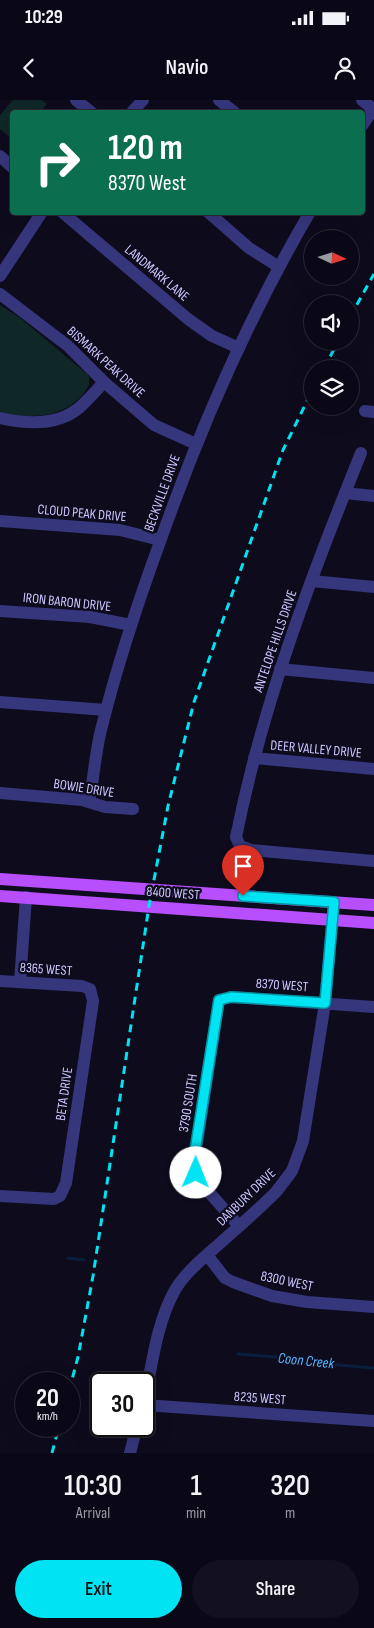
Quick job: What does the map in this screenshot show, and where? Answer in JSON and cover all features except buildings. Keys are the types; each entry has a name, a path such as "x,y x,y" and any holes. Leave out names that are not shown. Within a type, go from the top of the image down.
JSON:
{"main road":[{"name":"8400 WEST","path":"0,879 374,905"},
{"name":"8400 WEST","path":"0,896 374,923"}],"street":[{"path":"76,100 88,110"},
{"path":"134,110 143,100"},
{"path":"219,100 232,110"},
{"path":"362,100 373,108 365,121"},
{"path":"0,156 10,165"},
{"path":"0,276 40,215"},
{"name":"LANDMARK LANE","path":"66,215 188,319 212,336 239,348"},
{"path":"211,215 249,248 279,267"},
{"name":"BECKVILLE DRIVE","path":"89,801 96,750 106,710 131,625 160,540 196,444 239,348 279,267 308,215"},
{"name":"BISMARK PEAK DRIVE","path":"0,294 68,346 104,382 154,425 196,444"},
{"path":"0,418 31,423 60,418 79,408 104,382"},
{"name":"ANTELOPE HILLS DRIVE","path":"362,453 294,625 254,758 236,837 239,844 245,849 374,861"},
{"path":"345,493 374,496"},
{"name":"CLOUD PEAK DRIVE","path":"0,521 120,530 160,540"},
{"path":"312,581 374,587"},
{"name":"IRON BARON DRIVE","path":"0,611 90,617 131,625"},
{"path":"280,669 374,678"},
{"path":"0,702 106,710"},
{"name":"DEER VALLEY DRIVE","path":"254,758 374,769"},
{"name":"BOWIE DRIVE","path":"0,794 89,801 105,807 133,809"},
{"path":"20,982 26,897"},
{"name":"DANBURY DRIVE","path":"151,1372 162,1322 168,1302 176,1288 186,1275 276,1192 289,1176 298,1160 312,1093 325,1003 334,902"},
{"name":"8365 WEST","path":"0,981 82,986 90,989"},
{"name":"BETA DRIVE","path":"0,1196 54,1199 60,1196 66,1184 93,1001 90,989"},
{"name":"8370 WEST","path":"219,1000 231,997 374,1007"},
{"name":"3790 SOUTH","path":"219,1000 194,1163 199,1182 239,1226"},
{"name":"8300 WEST","path":"207,1255 225,1278 272,1296 301,1302 374,1307"},
{"name":"8235 WEST","path":"155,1405 374,1421"},
{"path":"130,1453 135,1437"}],"green space":[{"path":"13,100 42,100 47,104 42,110 10,110 10,137 0,129 0,115"},
{"path":"0,305 19,317 87,374 89,385 72,404 50,414 37,416 0,412"}],"waterway":[{"name":"Coon Creek","path":"68,1258 84,1260"},
{"name":"Coon Creek","path":"238,1354 374,1368"}],"railway":[{"path":"359,301 374,274"},
{"path":"328,360 334,350"},
{"path":"74,1372 93,1276 149,906 168,806 194,702 283,450 304,407"},
{"path":"52,1453 56,1437"}],"route":[{"path":"196,1173 194,1163 195,1151 219,1000 231,997 325,1003 334,902 243,896"}]}
